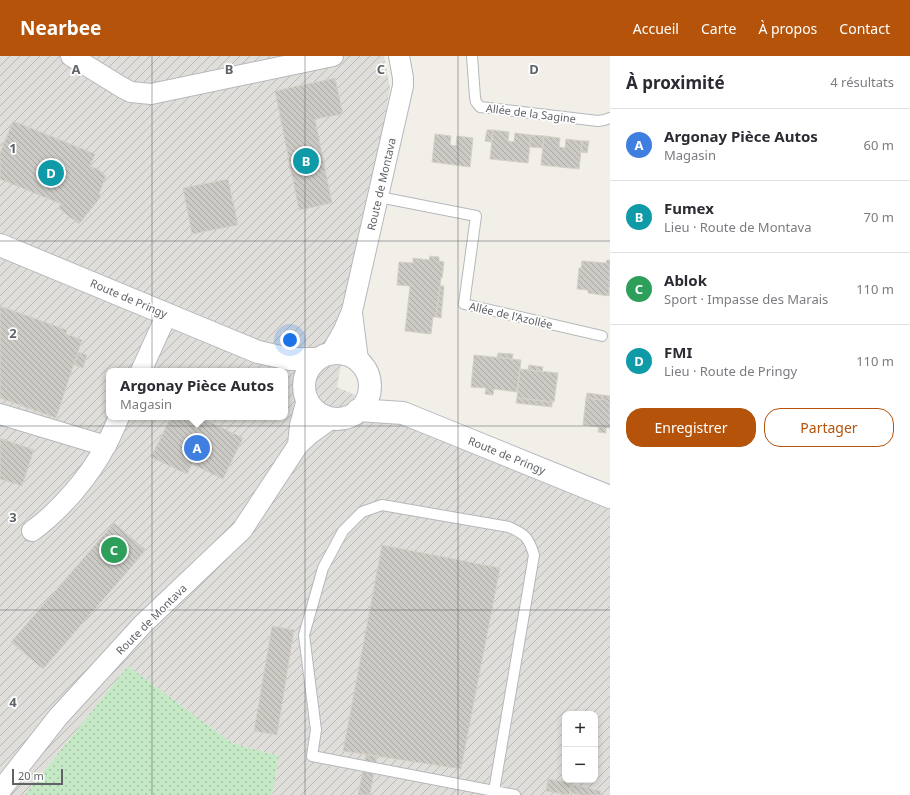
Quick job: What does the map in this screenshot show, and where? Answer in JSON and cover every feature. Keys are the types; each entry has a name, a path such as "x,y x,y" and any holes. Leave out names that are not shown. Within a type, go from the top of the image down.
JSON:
{"street":[{"path":"71,56 116,85 131,92 140,94 162,92 333,56"},
{"name":"Route de Montava","path":"324,356 344,330 352,310 379,197 403,86 399,56"},
{"name":"Route de Pringy","path":"0,245 258,352 290,359 324,356"},
{"name":"Route de Montava","path":"352,310 358,360"},
{"path":"141,368 167,314"},
{"name":"Route de Pringy","path":"258,352 277,368"},
{"path":"341,353 350,355 358,360 365,368 368,377 370,386 367,400 350,416 332,418 317,412 305,392 308,370 324,356 341,353"},
{"name":"Route de Pringy","path":"288,378 305,392"},
{"name":"Route de Pringy","path":"370,386 403,413 610,497"},
{"name":"Route de Montava","path":"298,445 305,392"},
{"name":"Route de Pringy","path":"358,410 403,413"},
{"path":"0,414 106,446"},
{"name":"Route de Montava","path":"0,791 58,717 143,624 242,530 298,445 311,433 332,418"},
{"path":"32,531 45,522 72,493 90,470 106,446 118,420"}],"lane":[{"name":"Allée de la Sagine","path":"472,56 475,97 476,102 480,107 598,121 610,118"},
{"name":"Allée de l'Azollée","path":"379,197 476,216 464,304 602,336"},
{"path":"494,791 534,555 532,546 523,534 509,527 382,505 362,512 343,532 323,568 304,635 316,730 312,756 494,791 515,795"}],"shaded area":[{"path":"0,56 384,56 390,88 337,387 610,508 610,795 272,795 279,756 232,743 128,666 25,795 0,795"}],"green space":[{"path":"128,666 232,743 279,756 272,795 25,795"}],"building":[{"path":"335,78 343,114 315,119 332,203 299,210 275,91"},
{"path":"13,121 95,154 90,166 99,170 106,176 99,194 102,195 79,224 58,208 61,204 0,179 0,153"},
{"path":"487,130 493,130 491,142 485,141"},
{"path":"493,130 509,132 508,141 514,142 515,133 531,135 528,163 490,159"},
{"path":"435,134 451,136 450,145 456,146 457,136 473,138 470,167 432,162"},
{"path":"531,135 544,136 543,148 530,147"},
{"path":"544,136 560,138 559,147 565,148 566,139 582,141 579,169 541,165"},
{"path":"582,141 589,141 587,153 581,152"},
{"path":"228,179 238,225 192,234 183,188"},
{"path":"430,256 439,257 439,261 444,262 436,317 433,317 431,334 405,331 410,286 397,285 399,262 413,263 413,258 429,260"},
{"path":"607,260 610,260 609,296 588,293 588,290 577,289 579,268 581,268 582,261 606,263"},
{"path":"440,286 444,286 441,318 436,317"},
{"path":"0,306 67,330 66,334 82,340 56,418 0,398"},
{"path":"78,352 87,355 83,368 74,365"},
{"path":"498,353 513,354 512,359 497,357"},
{"path":"474,355 521,360 517,392 494,389 493,395 485,394 486,388 471,387"},
{"path":"529,365 543,367 542,372 528,370"},
{"path":"520,369 558,373 554,402 517,398"},
{"path":"587,393 602,395 602,400 586,398"},
{"path":"602,395 610,396 610,428 606,428 606,433 598,432 599,427 583,425 586,398 602,400"},
{"path":"517,398 552,402 552,407 516,403"},
{"path":"170,420 205,420 243,438 223,479 192,464 187,474 151,457"},
{"path":"0,438 34,450 22,486 0,479"},
{"path":"114,523 146,550 43,669 11,642"},
{"path":"382,545 500,568 461,769 343,751"},
{"path":"272,626 294,630 277,735 254,731"},
{"path":"366,754 377,756 370,795 358,795"},
{"path":"548,779 562,781 562,783 572,783 569,795 546,791"},
{"path":"571,785 601,791 600,795 581,795 570,793"}],"place":[{"name":"Fumex","path":"306,161"},
{"name":"FMI","path":"51,173"},
{"name":"Argonay Pièce Autos","path":"197,448"},
{"name":"Ablok","path":"114,550"}]}
